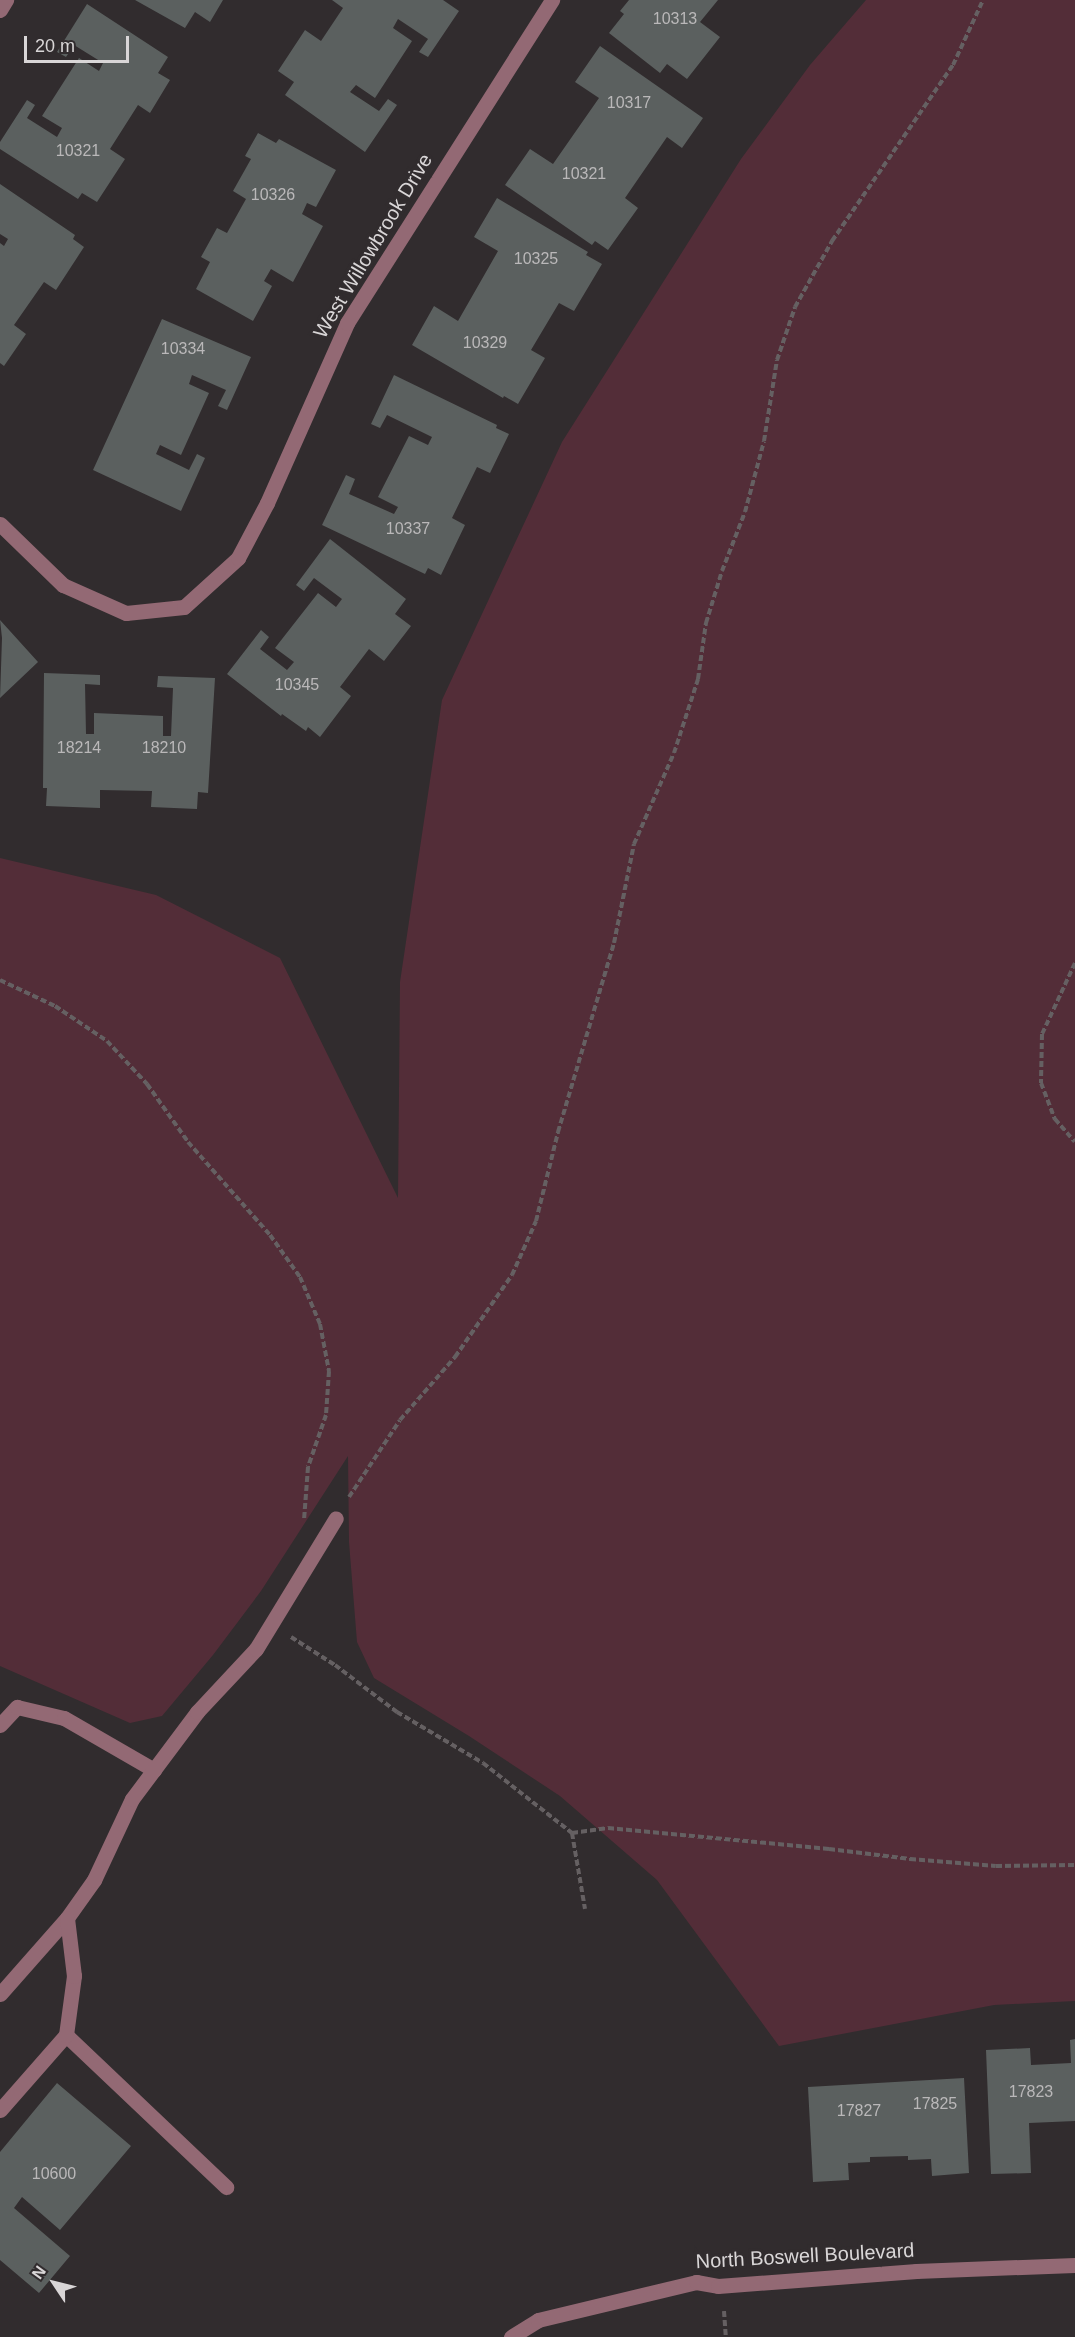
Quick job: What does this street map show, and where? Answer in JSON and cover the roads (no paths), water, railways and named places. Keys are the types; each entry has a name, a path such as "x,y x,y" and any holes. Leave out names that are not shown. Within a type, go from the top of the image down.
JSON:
{"street":[{"path":"0,10 6,0"},
{"name":"West Willowbrook Drive","path":"0,524 63,585 126,613 184,607 238,558 267,503 346,323 552,0"},
{"path":"0,1994 67,1918 94,1880 132,1799 197,1712 256,1649 273,1626 336,1518"},
{"path":"0,1725 17,1707 64,1718 154,1770"},
{"path":"0,2110 66,2035 74,1976 67,1918"},
{"path":"66,2035 226,2187"},
{"name":"North Boswell Boulevard","path":"511,2337 538,2320 696,2282 718,2286 895,2273 1075,2265"}]}
